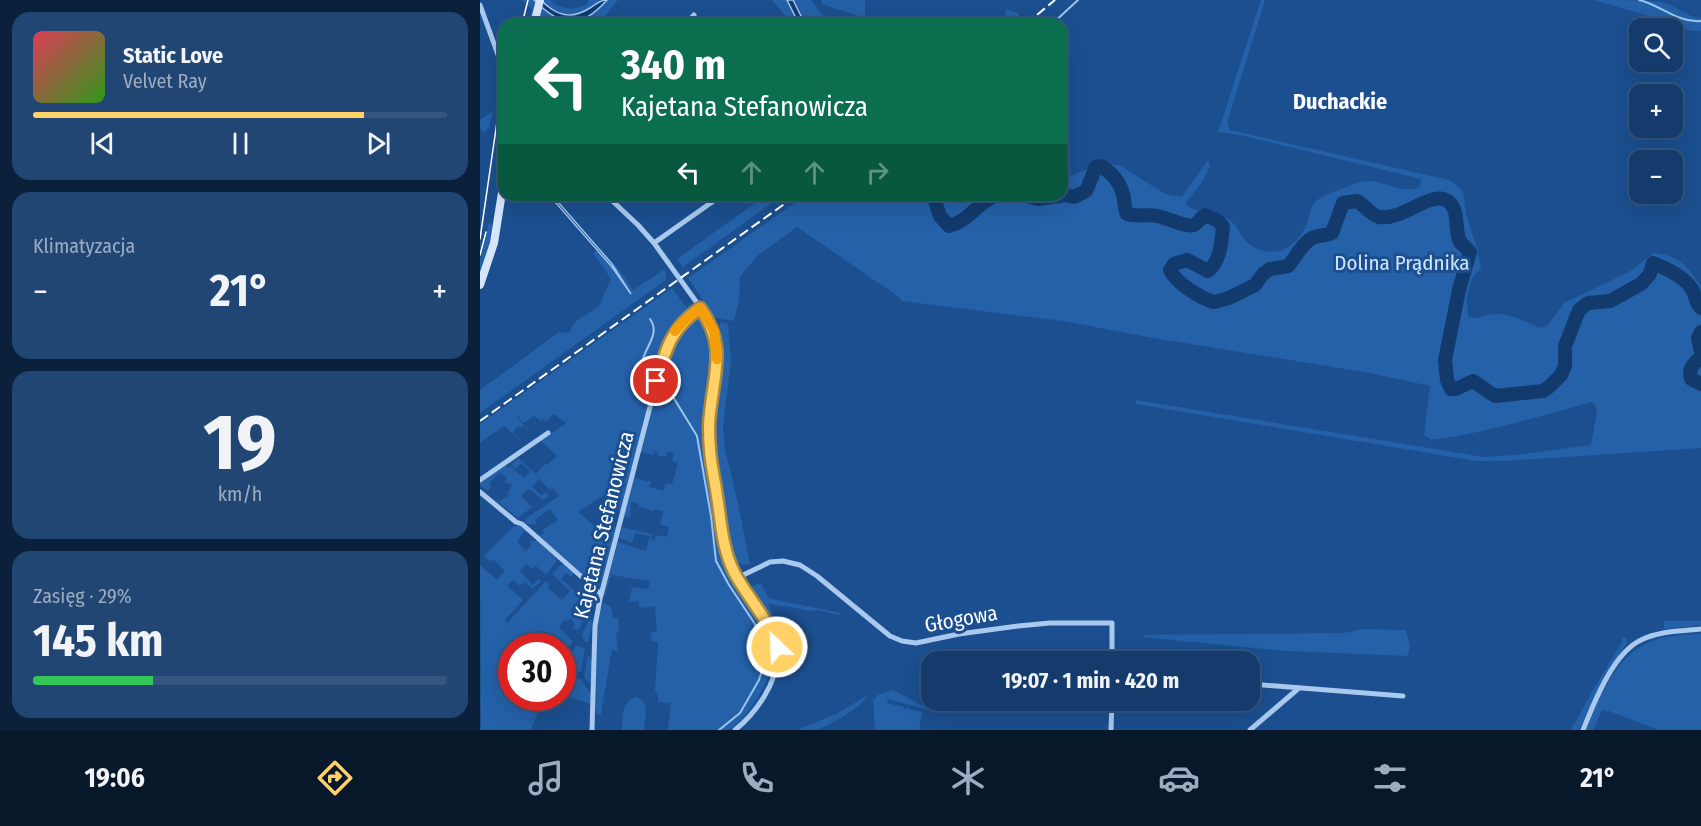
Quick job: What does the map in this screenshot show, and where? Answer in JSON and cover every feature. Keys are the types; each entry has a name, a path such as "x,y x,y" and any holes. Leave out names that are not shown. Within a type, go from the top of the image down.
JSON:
{"street":[{"path":"536,18 540,0"},
{"path":"480,5 498,55"},
{"path":"691,18 694,15"},
{"path":"480,285 494,243 501,201"},
{"path":"612,201 654,243 710,321 716,344 716,376 709,416 710,453 725,547 737,578 775,639 777,659 776,670 765,694 745,722 735,730"},
{"path":"654,243 714,201"},
{"name":"Kajetana Stefanowicza","path":"592,730 595,626 601,594 656,381 668,344 677,328 700,308"},
{"path":"480,480 548,433"},
{"path":"482,495 522,524 601,594"},
{"name":"Głogowa","path":"737,578 770,562 783,561 800,565 817,576 890,636 902,641 916,643 959,634 1050,623 1112,623 1112,651"},
{"path":"1583,730 1612,671 1629,648 1639,640 1660,634 1701,629"},
{"path":"1260,685 1403,696"},
{"path":"1250,730 1299,688"},
{"path":"1112,711 1112,730"}],"green space":[{"path":"522,0 550,0 557,6 572,9 586,5 589,0 618,0 603,18 541,18 534,12 532,18 530,18 532,9"},
{"path":"772,0 811,0 825,18 787,18"},
{"path":"822,0 865,0 865,18 822,4"},
{"name":"Dolina Prądnika","path":"1261,0 1265,0 1227,123 1230,130 1449,180 1458,186 1463,192 1466,214 1481,269 1473,278 1468,291 1469,317 1503,314 1541,328 1547,326 1564,303 1629,272 1654,253 1663,254 1682,263 1701,287 1701,448 1476,461 1136,404 1136,400 1484,457 1591,445 1597,412 1595,405 1591,402 1491,429 1431,440 1424,435 1430,386 1370,373 1063,321 902,301 797,227 757,256 740,277 739,300 734,321 715,318 688,278 797,201 1068,201 1068,176 1105,165 1121,166 1165,194 1182,197 1208,160 1210,166 1202,182 1185,204 1196,210 1227,219 1234,224 1249,244 1258,249 1275,251 1291,245 1297,239 1303,232 1313,204 1328,194 1367,181 1402,189 1420,187 1421,179 1240,135 1218,132"},
{"path":"1594,0 1661,2 1701,18 1701,31 1683,28 1683,18 1655,18"},
{"path":"1006,9 1020,14 1016,18 1005,18"},
{"path":"493,111 489,128 483,133 480,120"},
{"path":"758,201 775,201 683,267 677,259"},
{"path":"489,222 493,226 492,237 480,276 480,261"},
{"path":"600,248 633,290 665,269 666,280 480,413 480,390 559,332 569,333 575,322 599,306 611,279 593,253"},
{"path":"672,288 687,308 690,304 691,308 665,342 620,511 604,495 578,512 598,529 612,524 616,527 600,586 596,587 539,536 544,533 542,530 558,520 550,509 535,520 537,524 530,525 525,522 525,519 559,496 552,488 550,490 539,479 532,487 542,496 545,492 549,496 543,500 529,489 522,494 522,497 532,507 518,518 496,500 500,501 509,495 507,493 513,485 504,482 507,478 499,472 489,484 491,486 488,491 480,485 504,465 508,468 510,466 524,478 530,471 521,463 516,469 511,465 518,458 536,474 557,456 541,441 566,423 554,414 546,422 534,416 524,423 519,416 517,418 533,434 523,425 520,428 518,426 513,433 523,443 504,426 480,443 480,424"},
{"path":"698,318 711,339 713,351 703,429 717,537 729,573 770,638 773,660 770,673 758,696 746,714 733,727 727,730 668,730 671,703 658,702 655,691 658,642 651,641 651,633 657,631 655,606 640,608 638,601 629,602 632,587 648,589 650,581 611,575 605,596 604,594 618,542 646,551 650,536 635,533 632,543 619,538 622,527 652,534 651,540 654,540 656,535 667,537 669,527 660,524 663,511 654,509 653,511 631,502 630,518 625,517 623,520 634,478 651,482 649,487 663,491 666,483 672,484 678,463 672,461 674,453 667,451 666,457 657,455 658,452 655,451 654,455 640,452 666,353 679,329 689,320 691,322"},
{"path":"721,322 728,324 731,361 723,427 725,449 750,564 743,565 737,562 729,549 713,443 714,407 721,364 719,325"},
{"path":"514,526 520,526 525,530 517,542 526,551 532,544 530,541 538,541 557,561 546,575 535,565 532,569 526,564 520,571 533,585 539,579 541,581 533,589 525,582 520,586 513,580 507,586 523,600 505,620 507,623 546,581 550,585 548,588 562,600 570,591 552,574 560,565 565,565 574,573 571,577 566,573 561,579 577,593 584,583 582,587 587,585 596,593 589,607 580,599 570,610 583,621 579,629 573,629 575,624 570,618 567,621 564,620 559,627 565,633 498,633 498,711 538,711 531,730 481,730 480,565 497,580 505,571 493,559 490,561 484,556"},
{"path":"761,583 768,597 772,599 841,613 839,615 768,604 778,627 776,628 751,586"},
{"path":"603,602 611,607 613,618 618,618 619,632 616,633 618,651 612,650 598,730 600,715 596,713 597,626"},
{"path":"590,618 593,622 588,642 585,642 582,635"},
{"path":"1664,621 1701,621 1701,625 1664,629"},
{"path":"1363,629 1406,630 1410,646 1408,656 1285,651 1143,637 1143,635 1344,633"},
{"path":"1701,634 1701,730 1658,730 1602,710 1593,730 1586,730 1604,690 1630,654 1660,638"},
{"path":"1622,637 1626,638 1627,643 1607,673 1579,730 1571,730 1622,642"},
{"path":"576,645 585,649 581,672 576,672"},
{"path":"588,654 592,662 592,683 584,676"},
{"path":"576,679 581,679 591,694 591,704 576,699"},
{"path":"893,690 921,705 921,708 888,699 887,703 904,707 904,710 907,708 922,712 919,730 875,730 873,700 878,695"},
{"path":"868,695 853,710 829,724 816,730 797,730 836,714"},
{"path":"636,697 644,702 645,706 644,730 622,730 625,706"}],"shaded area":[{"path":"534,0 541,0 558,13 570,15 583,12 600,1 607,0 586,18 558,18"},
{"path":"787,0 793,0 802,18 796,18"},
{"path":"554,201 557,201 612,264 631,294 612,267"}],"waterway":[{"path":"1058,18 1078,0"},
{"path":"1639,0 1677,17 1701,21"},
{"path":"1068,196 1074,197 1086,191 1096,167 1101,166 1118,182 1127,214 1157,216 1191,226 1205,215 1218,221 1223,227 1221,245 1216,262 1212,267 1208,271 1187,260 1174,264 1170,270 1177,280 1189,289 1214,302 1229,298 1255,285 1270,269 1288,266 1308,241 1314,237 1332,233 1343,203 1357,201 1376,216 1388,217 1434,199 1449,202 1455,210 1460,242 1470,252 1459,290 1445,360 1447,380 1451,389 1473,381 1495,396 1543,391 1561,375 1565,366 1565,346 1579,310 1588,303 1610,301 1641,284 1650,274 1653,263 1676,274 1686,282 1701,308"},
{"path":"935,201 940,216 949,226 963,220 986,201"},
{"path":"650,319 654,329 643,359 667,387 697,436 711,516 716,561 755,624 763,643 764,664 759,680 740,713 719,730"},
{"path":"1701,332 1698,338 1701,352"},
{"path":"1701,357 1690,371 1691,379 1701,384"}],"tram line":[{"path":"524,18 528,0"},
{"path":"480,239 498,117"},
{"path":"480,255 486,232"}],"railway":[{"path":"1033,18 1055,0"},
{"path":"480,421 789,201"}],"slow traffic":[{"path":"675,331 700,308 714,331 717,359"}],"district":[{"name":"Duchackie","path":"1340,101"}],"route":[{"path":"656,381 664,353 672,336 688,317 700,308 710,321 716,344 716,376 709,416 709,432 710,453 725,547 734,572 769,627 777,647"}]}
